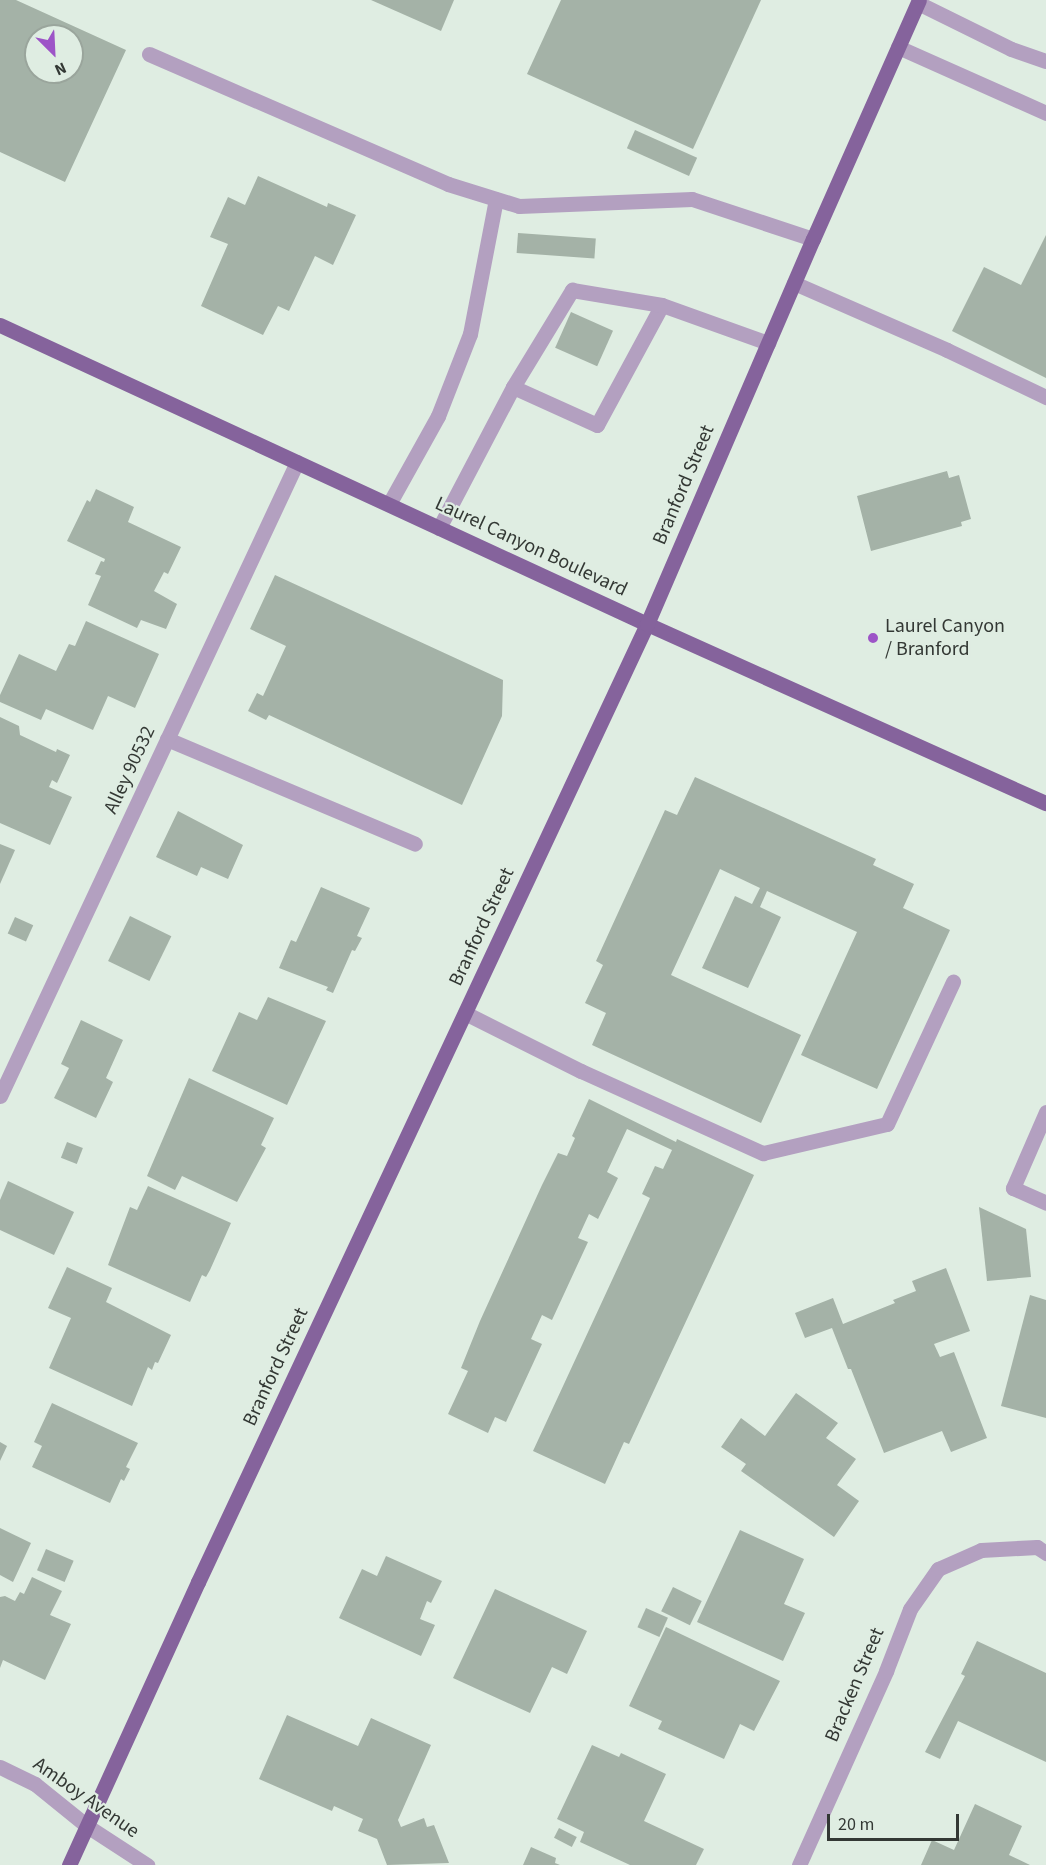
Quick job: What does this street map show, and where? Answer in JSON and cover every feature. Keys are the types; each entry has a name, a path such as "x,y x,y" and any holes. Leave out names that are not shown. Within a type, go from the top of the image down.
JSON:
{"main road":[{"name":"Branford Street","path":"69,1865 202,1571 647,624 813,239 919,1"},
{"name":"Laurel Canyon Boulevard","path":"0,325 647,624 1046,803"}],"street":[{"path":"919,1 1011,49 1046,61"},
{"path":"898,47 1046,113"},
{"path":"149,54 448,184 519,206 692,200 813,239"},
{"path":"389,504 438,416 470,334 496,199"},
{"path":"794,283 948,350 1046,397"},
{"path":"439,528 513,387 572,291 662,305 768,343"},
{"path":"513,387 597,425 662,305"},
{"name":"Alley 90532","path":"0,1096 297,462"},
{"path":"167,739 415,844"},
{"path":"465,1013 581,1071 763,1153 887,1124 953,982"},
{"path":"1046,1112 1013,1188 1046,1203"},
{"name":"Bracken Street","path":"799,1865 886,1671 910,1609 938,1569 981,1550 1037,1547 1046,1552"},
{"name":"Amboy Avenue","path":"0,1767 35,1784 87,1826 147,1865"}],"building":[{"path":"0,0 16,0 69,24 24,24 24,84 84,84 84,31 126,50 65,182 0,152"},
{"path":"371,0 454,0 441,31"},
{"path":"561,0 761,0 693,149 527,74"},
{"path":"635,130 697,158 689,176 627,148"},
{"path":"258,176 327,207 328,203 356,215 333,265 315,256 289,311 278,306 263,335 201,306 228,244 210,237 228,197 245,205"},
{"path":"518,233 596,238 594,258 517,253"},
{"path":"1046,235 1046,378 952,331 984,267 1021,285"},
{"path":"571,312 613,331 597,366 555,348"},
{"path":"947,471 949,478 959,475 971,519 961,522 962,526 871,551 857,496"},
{"path":"96,489 134,507 128,522 181,547 168,574 164,572 154,591 177,604 166,629 141,620 137,628 88,605 101,576 95,574 101,561 104,562 105,559 67,541 87,500 90,502"},
{"path":"275,575 503,680 502,716 462,805 269,715 266,720 248,711 257,693 263,696 286,646 250,629"},
{"path":"86,621 159,654 135,708 108,696 93,730 46,709 41,720 0,702 0,695 19,654 56,671 69,644 75,646"},
{"path":"0,717 19,726 20,735 56,752 57,749 70,755 57,783 52,780 49,787 72,797 50,845 0,823"},
{"path":"695,777 876,859 873,865 914,884 903,908 950,930 877,1089 801,1055 857,932 767,891 760,907 781,917 748,988 702,968 735,896 752,904 760,888 720,869 671,975 801,1035 761,1123 592,1045 606,1013 585,1003 603,965 596,961 665,810 677,815"},
{"path":"178,811 243,845 228,879 201,867 197,876 156,857"},
{"path":"0,844 15,850 0,884"},
{"path":"321,887 370,908 357,936 362,938 355,951 352,950 333,993 326,990 328,987 279,968 291,940 296,942"},
{"path":"130,916 171,936 149,981 108,961"},
{"path":"15,917 33,925 26,942 8,933"},
{"path":"268,997 326,1021 287,1105 212,1071 239,1012 257,1020"},
{"path":"81,1020 123,1040 106,1078 113,1082 96,1118 54,1098 69,1068 61,1064"},
{"path":"189,1078 274,1118 261,1145 266,1148 237,1202 182,1176 175,1190 147,1176"},
{"path":"589,1099 676,1142 677,1139 754,1175 629,1444 624,1442 605,1484 533,1451 650,1198 642,1194 655,1166 663,1169 672,1150 627,1129 607,1172 618,1178 598,1219 589,1214 578,1238 588,1242 552,1320 542,1315 531,1339 542,1344 506,1422 495,1417 488,1433 448,1414 468,1371 461,1368 480,1321 558,1153 567,1156 575,1138 572,1136"},
{"path":"67,1142 83,1148 77,1164 61,1158"},
{"path":"8,1181 74,1212 54,1255 0,1230 0,1200"},
{"path":"148,1186 231,1223 210,1270 206,1277 202,1275 190,1302 108,1265 130,1207 137,1210"},
{"path":"979,1207 1026,1229 1031,1277 987,1281"},
{"path":"67,1267 112,1288 106,1302 171,1335 158,1363 155,1362 152,1370 148,1367 132,1406 49,1368 71,1318 48,1308"},
{"path":"946,1268 970,1331 934,1344 940,1357 954,1352 987,1438 951,1452 942,1431 884,1453 832,1328 805,1338 795,1313 833,1298 843,1324 895,1303 893,1300 916,1291 912,1281"},
{"path":"1030,1295 1046,1300 1046,1418 1001,1406"},
{"path":"796,1393 838,1423 826,1438 856,1459 837,1485 859,1501 834,1537 741,1471 746,1464 721,1447 741,1418 765,1436"},
{"path":"52,1403 138,1443 126,1467 130,1469 124,1481 121,1479 110,1503 32,1467 42,1446 34,1442"},
{"path":"0,1442 7,1446 0,1461"},
{"path":"0,1528 31,1543 13,1582 0,1575"},
{"path":"740,1530 804,1559 784,1604 805,1613 783,1661 697,1622"},
{"path":"46,1549 74,1561 65,1582 37,1570"},
{"path":"386,1556 442,1581 431,1603 427,1601 420,1619 435,1625 421,1656 339,1618 362,1569 377,1576"},
{"path":"32,1577 62,1591 50,1615 71,1624 45,1680 3,1660 0,1668 0,1597 5,1596 15,1601 20,1592 24,1594"},
{"path":"673,1587 702,1601 690,1625 661,1611"},
{"path":"495,1589 587,1631 567,1674 552,1667 530,1713 453,1678"},
{"path":"646,1608 668,1618 659,1637 637,1627"},
{"path":"666,1627 780,1681 754,1731 740,1724 724,1759 658,1729 662,1721 629,1706"},
{"path":"977,1641 1046,1673 1046,1762 958,1721 940,1759 925,1752 965,1676 961,1674"},
{"path":"287,1715 358,1746 371,1718 431,1745 398,1820 401,1827 424,1818 427,1827 434,1825 449,1863 387,1865 377,1839 358,1831 363,1819 334,1806 332,1811 259,1779"},
{"path":"592,1745 619,1757 621,1753 666,1774 644,1821 704,1849 696,1865 630,1865 580,1842 584,1832 557,1819"},
{"path":"975,1804 1022,1826 1009,1855 1030,1865 921,1865 932,1840 954,1850"},
{"path":"559,1828 577,1837 572,1847 554,1838"},
{"path":"531,1847 556,1858 555,1863 560,1865 523,1865"}],"place":[{"name":"Laurel Canyon / Branford","path":"873,638"}]}
